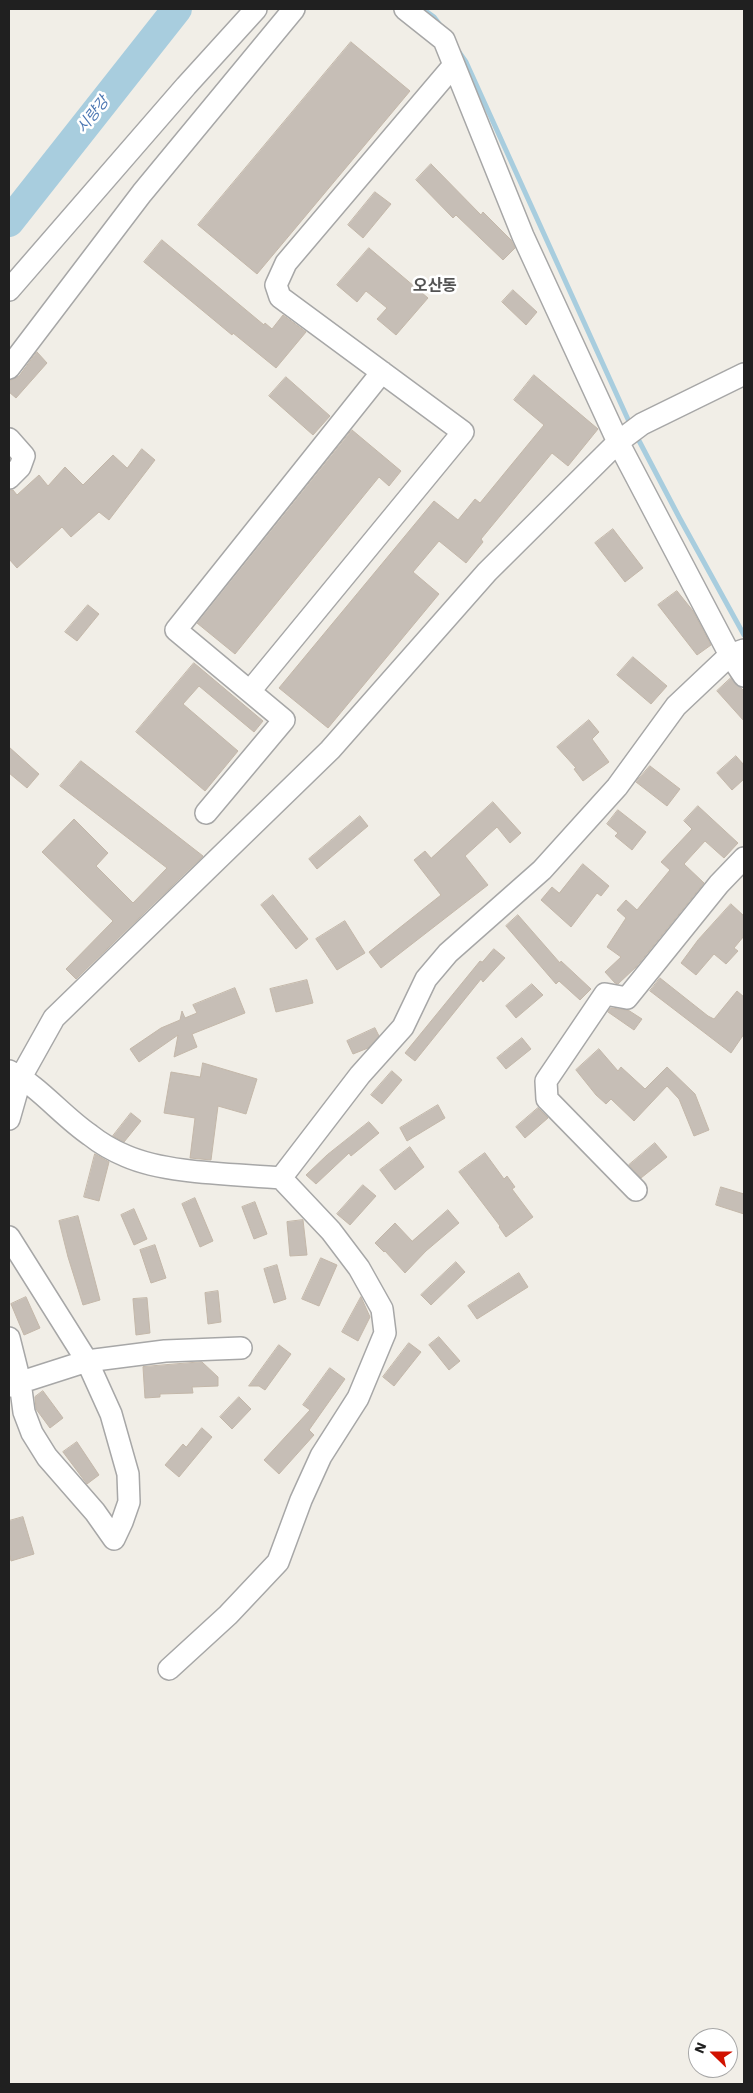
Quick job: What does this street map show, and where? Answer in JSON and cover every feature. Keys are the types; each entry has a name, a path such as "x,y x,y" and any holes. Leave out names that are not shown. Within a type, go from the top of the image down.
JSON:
{"street":[{"path":"9,290 186,86 256,9"},
{"path":"9,368 142,193 294,9"},
{"path":"404,9 444,40 523,236 630,434 737,653 744,676"},
{"path":"250,691 463,432 280,297 276,285 286,263 454,66"},
{"path":"206,813 284,720 176,630 382,372"},
{"path":"9,1119 15,1074 54,1018 330,750 487,572 630,434 744,374"},
{"path":"9,439 24,456 20,467 9,478"},
{"path":"281,1178 360,1075 402,1027 426,979 448,953 542,870 617,787 676,706 737,653"},
{"path":"636,1190 547,1099 546,1081 605,994 627,998 720,884 744,858"},
{"path":"15,1074 63,1115 90,1135 126,1156 161,1166 203,1172 281,1178 331,1230 359,1268 382,1309 385,1333 358,1398 321,1456 278,1562 228,1615 169,1669"},
{"path":"9,1237 87,1360 105,1398 128,1474 129,1502 114,1539 95,1512 47,1457 32,1434 15,1384 9,1338"},
{"path":"15,1384 87,1360 165,1351 242,1348"}],"building":[{"path":"351,42 410,91 257,274 198,225"},
{"path":"431,164 481,215 483,212 511,240 515,248 503,260 456,215 453,218 416,180"},
{"path":"375,192 391,204 363,238 348,225"},
{"path":"162,240 264,325 265,323 272,329 283,315 306,332 276,368 233,333 232,335 144,262"},
{"path":"369,248 428,298 396,335 377,319 387,308 366,291 357,302 337,285"},
{"path":"513,290 537,312 526,325 502,302"},
{"path":"37,352 47,363 16,398 9,392 9,381 19,376"},
{"path":"534,375 598,429 568,466 552,453 481,539 483,542 466,563 439,541 413,572 439,594 328,728 279,688 434,501 458,520 475,499 480,503 544,425 514,400"},
{"path":"286,377 330,416 313,435 269,396"},
{"path":"352,430 401,471 389,486 379,477 235,654 197,623"},
{"path":"142,449 155,460 109,520 99,512 71,537 62,527 17,568 9,559 9,490 13,490 17,495 39,475 48,486 65,467 83,485 113,455 127,468"},
{"path":"613,529 643,568 625,582 595,543"},
{"path":"677,591 693,611 711,645 697,655 658,605"},
{"path":"88,605 99,614 77,641 65,632"},
{"path":"633,657 667,686 651,704 617,675"},
{"path":"194,663 263,721 254,732 199,686 183,704 238,751 205,791 136,732"},
{"path":"731,678 744,691 744,721 717,691"},
{"path":"589,720 599,732 592,739 609,762 583,781 574,769 576,768 557,747"},
{"path":"9,747 39,774 27,788 9,773"},
{"path":"736,756 744,765 744,779 732,790 717,773"},
{"path":"81,761 203,856 76,979 66,969 113,921 42,852 74,819 108,853 96,866 133,903 167,868 60,786"},
{"path":"650,766 680,789 667,806 636,782"},
{"path":"493,802 521,833 510,843 497,827 465,856 488,885 381,968 369,952 441,895 414,860 425,851 431,858"},
{"path":"698,806 738,843 724,858 705,841 684,864 704,883 636,967 618,984 615,983 605,972 621,957 607,947 626,918 617,910 626,900 637,910 670,870 661,862 692,829 684,821"},
{"path":"618,810 646,832 632,850 615,836 618,833 607,824"},
{"path":"360,816 368,826 317,869 309,859"},
{"path":"583,864 609,886 601,896 597,893 571,927 541,900 552,887 559,893"},
{"path":"273,895 308,939 296,949 261,905"},
{"path":"731,904 744,916 744,936 734,948 738,951 726,964 714,954 696,975 681,963 698,940"},
{"path":"518,915 560,963 561,961 591,989 580,1000 559,981 556,984 506,926"},
{"path":"345,921 365,953 337,970 316,939"},
{"path":"494,949 505,958 483,982 481,979 415,1061 405,1053 480,961 482,962"},
{"path":"660,978 714,1019 737,991 744,997 744,1034 731,1053 650,991"},
{"path":"307,980 313,1003 276,1012 270,989"},
{"path":"532,984 543,995 516,1018 506,1006"},
{"path":"235,988 245,1013 192,1034 197,1047 174,1057 178,1035 139,1062 130,1049 161,1028 180,1020 182,1011 185,1018 197,1013 193,1005"},
{"path":"611,1008 628,1010 642,1019 634,1030 608,1012"},
{"path":"375,1028 379,1036 368,1048 353,1054 347,1041"},
{"path":"522,1038 531,1049 506,1069 497,1058"},
{"path":"599,1049 618,1071 621,1067 645,1089 667,1067 695,1094 709,1130 694,1136 679,1099 667,1086 634,1121 611,1099 606,1104 596,1095 576,1070"},
{"path":"203,1063 257,1079 246,1114 218,1106 211,1160 190,1158 195,1118 164,1113 171,1072 200,1077"},
{"path":"392,1071 402,1080 382,1104 371,1095"},
{"path":"438,1105 445,1118 407,1141 400,1128"},
{"path":"538,1108 548,1118 525,1138 516,1127"},
{"path":"131,1113 141,1121 124,1142 113,1136"},
{"path":"369,1122 379,1133 351,1156 349,1153 316,1184 306,1175 327,1155"},
{"path":"655,1143 667,1157 641,1178 629,1165"},
{"path":"410,1147 424,1167 395,1190 380,1170"},
{"path":"485,1153 504,1179 507,1176 515,1187 512,1189 533,1217 506,1237 500,1226 459,1172"},
{"path":"95,1154 109,1162 99,1201 84,1197"},
{"path":"363,1185 376,1196 350,1225 337,1214"},
{"path":"721,1187 744,1194 744,1214 716,1205"},
{"path":"195,1198 213,1241 200,1247 182,1204"},
{"path":"255,1202 267,1234 254,1239 242,1207"},
{"path":"134,1209 147,1239 134,1245 121,1215"},
{"path":"448,1210 459,1223 426,1251 405,1273 375,1243 395,1223 412,1241"},
{"path":"78,1216 100,1300 83,1305 59,1221"},
{"path":"303,1220 307,1255 290,1256 287,1222"},
{"path":"155,1245 166,1278 151,1283 140,1250"},
{"path":"321,1258 337,1265 319,1306 302,1299"},
{"path":"456,1262 465,1272 431,1305 421,1295"},
{"path":"277,1265 286,1299 274,1303 264,1269"},
{"path":"519,1273 528,1287 477,1319 468,1306"},
{"path":"218,1291 221,1322 208,1324 205,1293"},
{"path":"26,1297 40,1328 24,1335 11,1304"},
{"path":"361,1297 370,1317 358,1341 342,1332"},
{"path":"147,1298 150,1333 136,1335 133,1299"},
{"path":"439,1337 460,1361 449,1370 429,1345"},
{"path":"409,1343 421,1352 394,1386 383,1377"},
{"path":"279,1345 291,1354 265,1390 259,1386 249,1386"},
{"path":"202,1362 218,1377 218,1386 192,1387 193,1393 160,1394 160,1397 145,1398 143,1367"},
{"path":"330,1368 345,1379 309,1430 314,1435 279,1474 264,1460 310,1410 303,1405"},
{"path":"43,1391 63,1418 50,1428 36,1409 35,1397"},
{"path":"239,1397 251,1409 232,1429 220,1417"},
{"path":"202,1428 212,1437 179,1477 165,1465 183,1444 186,1447"},
{"path":"77,1442 99,1475 87,1484 63,1452"},
{"path":"23,1517 34,1554 11,1561 9,1553 9,1521"}],"waterway":[{"name":"시량강","path":"9,222 177,9"},
{"path":"423,9 434,17 440,25"},
{"path":"459,52 466,62 631,426"},
{"path":"636,435 744,635"}],"district":[{"name":"오산동","path":"435,286"}]}
